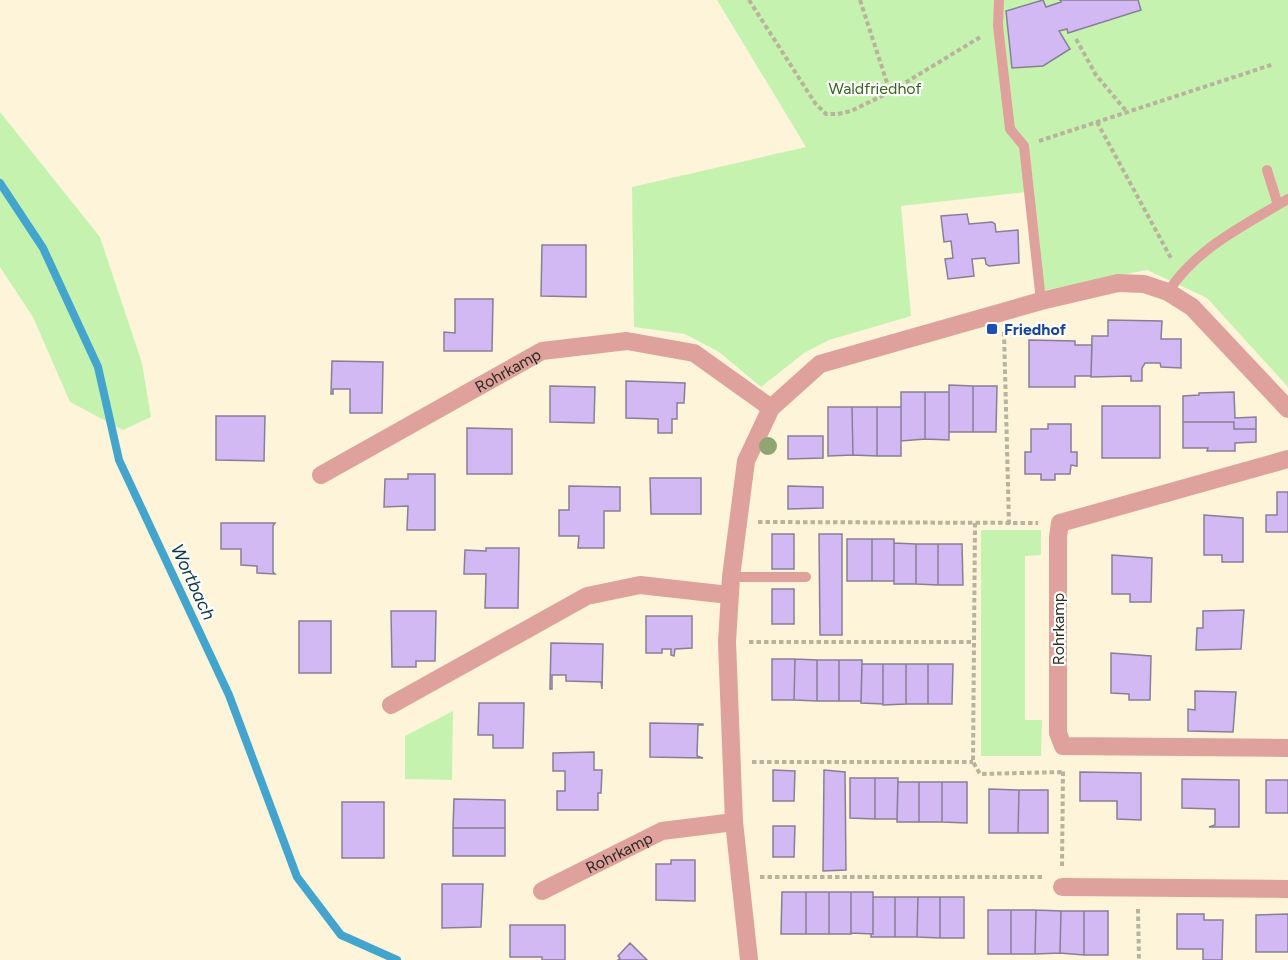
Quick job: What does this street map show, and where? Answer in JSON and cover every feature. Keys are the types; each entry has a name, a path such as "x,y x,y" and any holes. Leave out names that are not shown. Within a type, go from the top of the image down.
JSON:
{"street":[{"path":"748,960 738,878 730,762 727,642 736,522 746,461 771,408 820,364 1003,311 1118,283 1144,284 1168,292 1191,307 1288,409"},
{"name":"Rohrkamp","path":"321,475 542,351 627,341 694,353 771,408"},
{"path":"1060,523 1288,459"},
{"name":"Rohrkamp","path":"1060,523 1058,537 1058,733 1064,747"},
{"path":"391,705 587,596 640,585 730,586"},
{"path":"1064,747 1288,748"},
{"name":"Rohrkamp","path":"542,891 662,831 734,822"},
{"path":"1062,882 1137,887 1288,889"}],"lane":[{"path":"999,0 998,26 1010,129 1024,146 1041,301"},
{"path":"1168,292 1180,273 1219,240 1283,202 1268,170"},
{"path":"730,586 806,578"}],"path":[{"path":"749,0 815,103 826,114 851,111 890,92 998,26"},
{"path":"860,0 890,92"},
{"path":"1076,39 1096,75 1127,112"},
{"path":"1024,146 1274,64"},
{"path":"1097,122 1180,273"},
{"path":"1003,311 1009,524"},
{"path":"736,522 1060,523"},
{"path":"975,524 973,762 981,774 1063,772"},
{"path":"727,642 973,642"},
{"path":"738,878 1062,882 1064,747"},
{"path":"730,762 973,762"},
{"path":"1137,887 1139,960"}],"green space":[{"name":"Waldfriedhof","path":"717,0 1288,0 1288,387 1207,298 1147,270 1041,291 1027,192 901,206 911,316 829,340 804,353 761,387 719,352 685,334 634,327 632,187 806,147"},
{"path":"0,112 100,237 142,363 151,417 123,430 70,402 33,317 0,267"},
{"path":"981,530 1041,530 1041,555 1025,556 1025,720 1042,720 1041,756 981,756"},
{"path":"453,711 452,780 405,779 405,736"}],"building":[{"path":"1043,0 1046,7 1061,2 1060,0 1138,0 1141,10 1068,33 1067,29 1059,31 1070,49 1043,66 1012,68 1006,11"},
{"path":"967,214 969,224 992,222 995,224 996,232 1018,230 1019,263 989,266 985,258 972,259 974,276 948,279 945,259 953,258 951,241 944,242 941,216"},
{"path":"542,245 586,245 586,297 541,296"},
{"path":"455,299 493,299 492,351 444,351 444,332 455,333"},
{"path":"1108,320 1162,321 1161,339 1181,339 1181,368 1161,367 1160,363 1145,363 1142,368 1142,381 1131,381 1131,376 1091,377 1092,336 1108,336"},
{"path":"1029,340 1075,341 1075,345 1092,345 1091,376 1075,376 1075,387 1029,387"},
{"path":"332,361 383,362 382,413 350,413 350,389 333,389 333,394 331,394"},
{"path":"626,381 685,383 684,403 677,403 677,419 672,419 672,433 658,433 658,419 626,418"},
{"path":"949,385 973,386 973,432 949,432"},
{"path":"550,386 595,387 594,423 550,422"},
{"path":"973,386 997,386 996,432 973,432"},
{"path":"901,392 925,392 925,439 901,441"},
{"path":"925,392 949,392 949,440 925,439"},
{"path":"1234,392 1235,418 1256,417 1256,429 1234,429 1234,422 1183,422 1183,396"},
{"path":"1102,406 1160,406 1160,458 1102,458"},
{"path":"828,407 852,407 853,455 828,456"},
{"path":"852,407 877,407 877,456 853,455"},
{"path":"877,407 901,407 901,456 877,456"},
{"path":"216,416 265,416 264,461 216,460"},
{"path":"1183,422 1234,422 1234,429 1256,429 1256,442 1235,443 1235,451 1183,448"},
{"path":"1048,424 1071,424 1071,452 1077,452 1077,466 1071,465 1070,474 1055,474 1055,480 1041,480 1041,474 1025,474 1025,452 1031,452 1031,429 1048,429"},
{"path":"467,428 512,429 512,474 467,474"},
{"path":"788,436 823,436 823,458 788,459"},
{"path":"408,474 435,474 435,530 407,530 408,506 384,507 385,479 408,479"},
{"path":"650,478 701,478 701,514 651,514"},
{"path":"569,486 620,487 620,511 604,511 604,548 578,548 579,536 559,536 559,510 569,510"},
{"path":"788,486 823,487 823,508 788,509"},
{"path":"1277,492 1288,492 1288,532 1266,532 1266,515 1277,515"},
{"path":"1204,515 1243,518 1243,562 1222,562 1222,555 1204,555"},
{"path":"221,523 275,523 273,526 273,572 275,574 257,573 257,566 241,565 241,549 221,549"},
{"path":"772,534 794,534 794,569 772,569"},
{"path":"819,534 842,534 842,635 820,635"},
{"path":"847,539 872,539 872,581 847,581"},
{"path":"872,539 894,539 894,581 872,581"},
{"path":"894,543 916,544 916,584 894,584"},
{"path":"916,544 938,544 938,585 916,584"},
{"path":"938,544 962,544 963,585 938,585"},
{"path":"486,548 519,548 518,608 485,608 486,574 464,574 465,550 486,551"},
{"path":"1112,555 1152,558 1151,602 1130,602 1130,594 1112,594"},
{"path":"772,589 794,589 794,624 772,624"},
{"path":"1244,610 1241,649 1196,650 1197,628 1203,628 1203,611"},
{"path":"391,611 436,611 435,661 416,661 416,667 392,667"},
{"path":"646,616 692,616 692,648 675,649 674,656 671,655 671,649 662,649 662,653 646,653"},
{"path":"299,621 331,621 331,673 299,673"},
{"path":"551,643 603,644 602,689 601,682 566,681 566,675 552,675 552,689 550,689"},
{"path":"1111,653 1151,656 1150,700 1129,700 1129,694 1111,693"},
{"path":"772,659 795,659 794,700 772,700"},
{"path":"795,659 817,660 817,701 794,700"},
{"path":"817,660 839,660 839,701 817,701"},
{"path":"839,660 862,660 861,701 839,701"},
{"path":"862,664 883,664 883,704 861,703"},
{"path":"883,664 906,664 906,704 883,705"},
{"path":"906,664 928,664 928,704 906,704"},
{"path":"928,664 953,664 952,704 928,704"},
{"path":"1195,691 1236,692 1233,732 1188,731 1188,709 1195,710"},
{"path":"479,703 524,703 523,748 493,748 493,735 478,735"},
{"path":"650,723 703,724 698,725 697,756 703,758 650,757"},
{"path":"594,752 594,770 602,770 598,810 557,810 557,791 565,791 565,771 553,771 553,753"},
{"path":"773,770 795,771 794,801 773,801"},
{"path":"824,770 845,772 846,870 823,871"},
{"path":"1080,772 1141,773 1141,820 1117,819 1117,801 1080,801"},
{"path":"850,778 875,778 875,819 850,818"},
{"path":"875,778 898,778 897,819 875,819"},
{"path":"1182,779 1239,780 1239,827 1209,827 1215,825 1215,809 1182,808"},
{"path":"1266,780 1288,780 1288,813 1266,813"},
{"path":"898,782 919,782 919,822 897,822"},
{"path":"919,782 942,782 942,822 919,822"},
{"path":"942,782 967,782 967,823 942,822"},
{"path":"989,789 1019,790 1018,833 989,833"},
{"path":"1019,790 1048,790 1048,833 1018,833"},
{"path":"454,799 505,800 505,828 453,828"},
{"path":"342,802 384,802 384,858 342,858"},
{"path":"773,826 795,826 794,857 773,857"},
{"path":"453,828 505,828 505,856 453,856"},
{"path":"671,860 695,860 695,901 656,900 656,864 671,864"},
{"path":"442,884 483,884 481,927 442,928"},
{"path":"782,892 806,892 806,934 781,934"},
{"path":"806,892 829,892 829,934 806,934"},
{"path":"829,892 851,892 851,934 829,934"},
{"path":"851,892 873,892 873,934 851,933"},
{"path":"873,897 895,897 895,937 871,937 873,934"},
{"path":"895,897 918,897 917,937 895,937"},
{"path":"918,897 940,897 940,938 917,937"},
{"path":"940,897 964,897 964,938 940,938"},
{"path":"988,910 1011,910 1011,954 988,954"},
{"path":"1011,910 1036,910 1035,954 1011,954"},
{"path":"1036,910 1061,911 1060,953 1035,954"},
{"path":"1061,911 1084,911 1084,955 1060,953"},
{"path":"1084,911 1108,911 1108,955 1084,955"},
{"path":"1177,914 1204,914 1204,920 1223,920 1222,960 1203,960 1203,949 1177,949"},
{"path":"1288,914 1288,952 1256,952 1256,915"},
{"path":"510,925 565,925 565,960 510,957"},
{"path":"630,943 647,960 618,960 620,958 618,956"}],"waterway":[{"name":"Wortbach","path":"0,183 43,248 98,367 119,460 229,695 297,877 341,935 397,960"}],"place":[{"name":"Friedhof","path":"992,329"}]}
